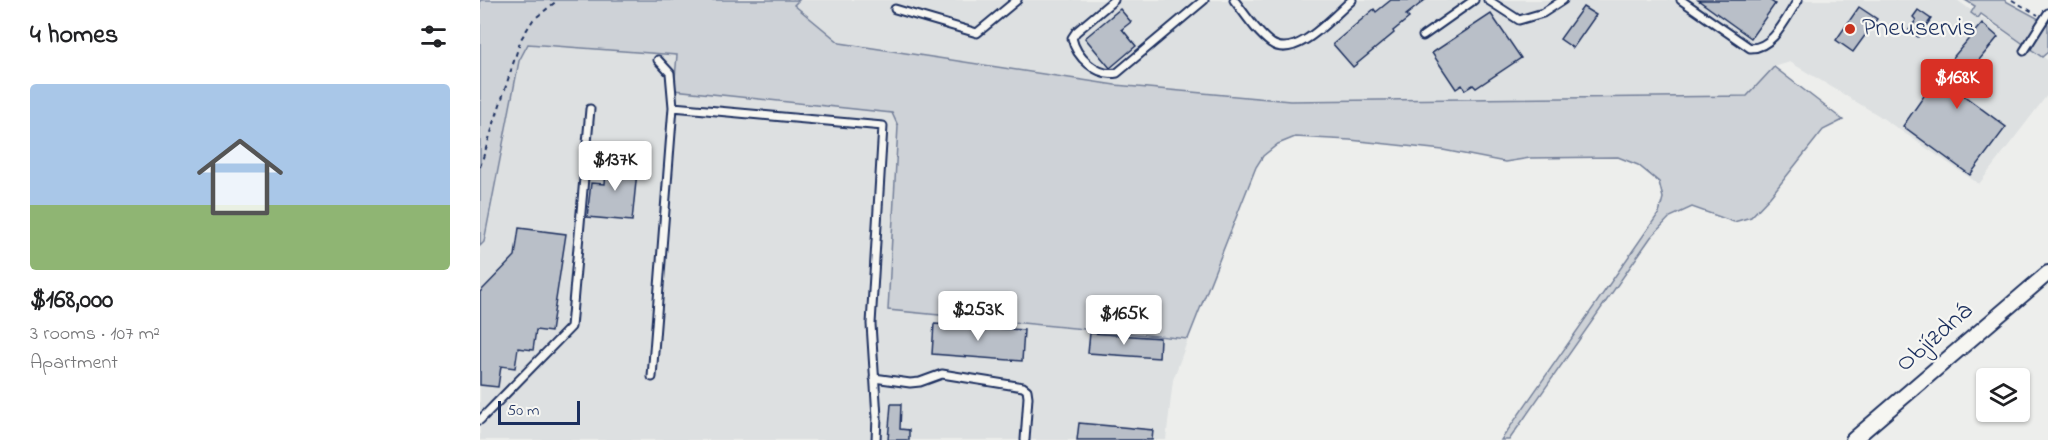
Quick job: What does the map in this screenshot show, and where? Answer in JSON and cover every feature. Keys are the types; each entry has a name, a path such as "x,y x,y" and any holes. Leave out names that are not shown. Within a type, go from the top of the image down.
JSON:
{"street":[{"name":"Objízdná","path":"1852,440 2048,273"}],"lane":[{"path":"895,9 977,33 1017,0"},
{"path":"1114,0 1072,38 1074,45 1094,69 1108,75 1117,73 1204,0"},
{"path":"1234,0 1273,45 1282,47 1294,47 1304,42 1352,0"},
{"path":"1423,36 1474,0"},
{"path":"1488,0 1519,20 1543,13 1563,0"},
{"path":"1682,0 1749,48 1759,48 1772,39 1798,0"},
{"path":"2024,51 2047,14"},
{"path":"652,377 672,108 670,73 658,60"},
{"path":"672,108 883,126 871,324 876,440"},
{"path":"480,420 571,327 590,109"},
{"path":"874,378 910,383 942,374 1023,387 1027,390 1028,397 1025,440"}],"path":[{"path":"480,167 521,39 533,20 558,0"},
{"path":"2012,0 2047,14"}],"shaded area":[{"path":"480,0 799,0 794,5 840,43 1115,85 1290,101 1747,96 1774,67 1843,120 1823,130 1770,197 1751,217 1734,222 1692,207 1670,217 1651,237 1509,440 1501,440 1659,213 1663,198 1659,182 1638,165 1618,157 1530,158 1505,162 1443,150 1350,140 1295,137 1278,144 1263,156 1256,167 1188,339 888,310 898,126 892,113 674,90 677,55 528,44 519,61 484,242 480,246"},
{"path":"799,0 1957,0 1972,11 1971,13 2048,60 2048,94 1979,184 1878,115 1790,62 1774,67 1747,96 1290,101 1115,85 840,43 794,5"},
{"path":"1965,0 2004,0 2048,24 2048,52 2042,57 1981,14 1978,18 1971,13 1975,6"},
{"path":"528,44 677,55 674,90 892,113 898,126 888,310 1188,339 1173,380 1166,440 480,440 480,246 485,242 519,61"}],"building":[{"path":"1391,0 1425,0 1406,15 1409,18 1393,31 1394,33 1353,67 1333,44 1374,9 1376,12"},
{"path":"1698,0 1769,0 1775,4 1751,38"},
{"path":"1583,7 1596,15 1573,48 1560,39"},
{"path":"1859,7 1877,19 1853,52 1836,40"},
{"path":"1120,9 1131,22 1122,29 1136,46 1110,68 1085,38"},
{"path":"1918,10 1931,19 1918,37 1909,30 1916,20 1913,17"},
{"path":"1491,14 1521,58 1476,88 1473,85 1465,90 1462,85 1456,89 1432,53"},
{"path":"1982,23 1998,37 1955,89 2006,127 1970,175 1903,126 1940,73"},
{"path":"607,160 638,162 632,221 587,217 591,183 605,184"},
{"path":"519,228 566,234 551,332 536,330 533,350 518,348 515,368 501,366 498,387 480,385 480,292 515,256"},
{"path":"934,324 1024,330 1022,361 932,354"},
{"path":"1090,333 1160,338 1159,358 1088,353"},
{"path":"891,404 901,404 900,429 909,430 909,440 888,440"},
{"path":"1079,423 1153,430 1152,440 1077,440"}],"place":[{"name":"Pneuservis","path":"1850,29"}]}
